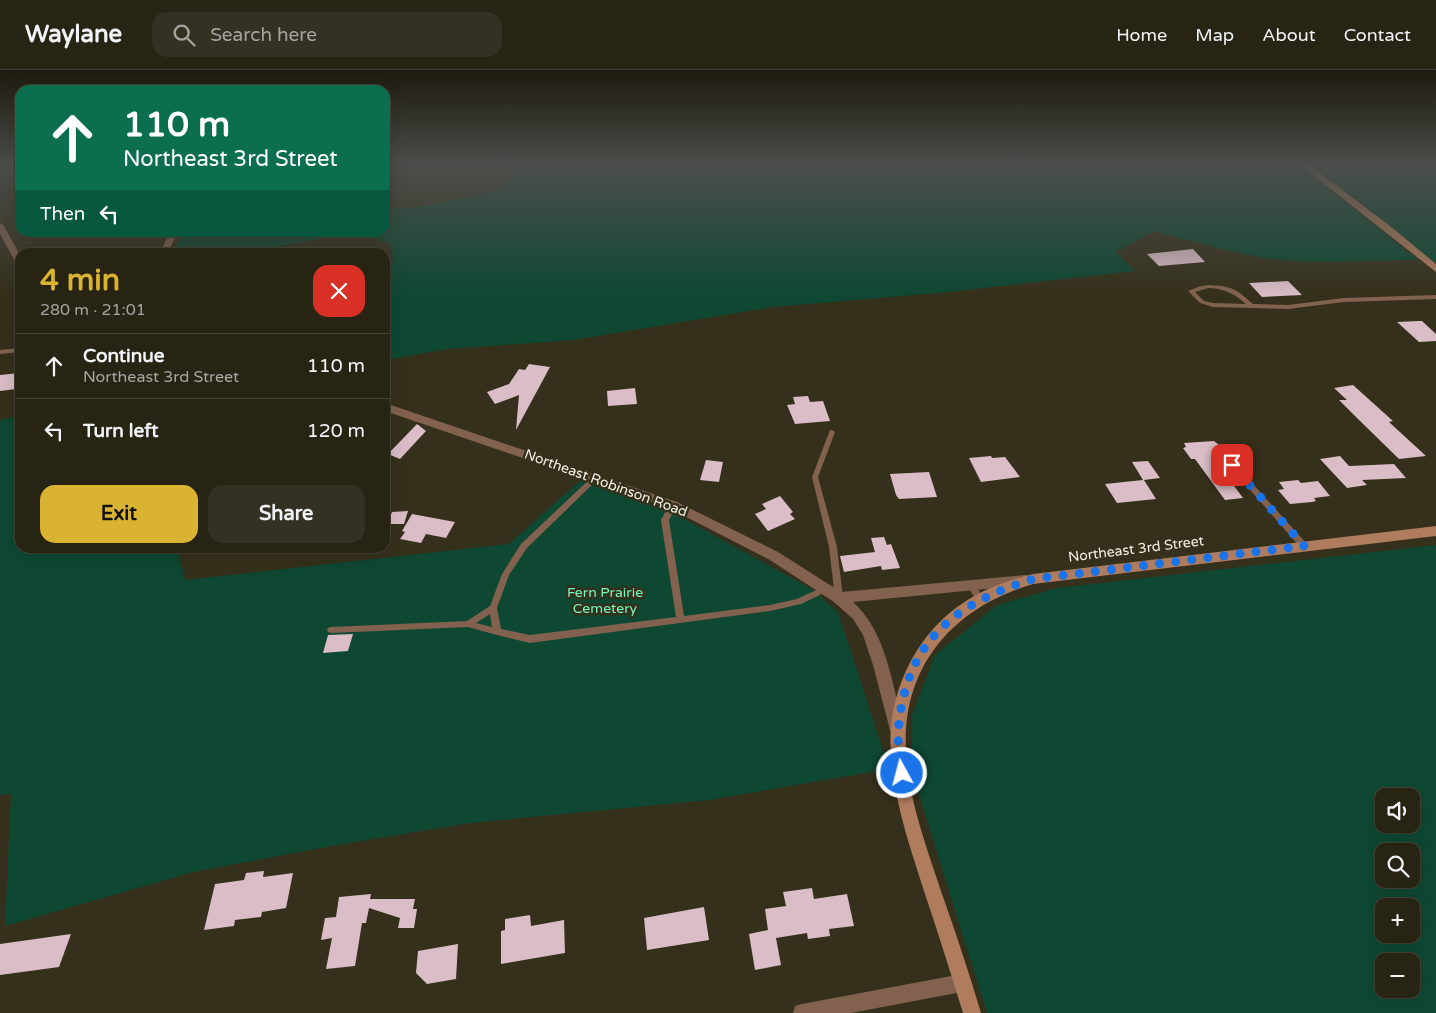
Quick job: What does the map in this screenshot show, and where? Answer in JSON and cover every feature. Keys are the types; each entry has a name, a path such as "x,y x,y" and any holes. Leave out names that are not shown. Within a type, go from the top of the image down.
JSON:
{"main road":[{"path":"1360,208 1436,269"},
{"name":"Northeast 3rd Street","path":"1033,579 1436,531"},
{"path":"972,1013 904,791 898,736 909,679 926,646 949,621 980,599 1002,589 1033,579"}],"street":[{"path":"0,226 15,254"},
{"name":"Northeast Robinson Road","path":"390,409 596,477 673,505 774,556 839,598 858,615 869,633 880,665 898,736"},
{"name":"Northeast 3rd Street","path":"839,598 1033,579"},
{"path":"802,1013 962,983"}],"lane":[{"path":"1251,306 1240,294 1230,289 1198,288 1190,290 1198,299 1208,305 1288,307 1344,300 1436,298"},
{"path":"0,352 15,350"},
{"path":"832,432 815,478 832,547 839,598"},
{"path":"1232,465 1304,546"},
{"path":"497,632 494,608 506,574 524,546 596,477"},
{"path":"673,505 665,520 680,620"},
{"path":"970,584 980,599"},
{"path":"331,630 468,624 530,639 680,620 798,602 825,589"},
{"path":"468,624 494,608"}],"green space":[{"path":"1353,208 1418,260 1321,262 1283,260 1237,253 1154,231 1116,252 1135,271 948,292 773,307 573,340 448,349 390,359 390,278 393,258 390,243 365,237 390,237 390,209"},
{"path":"1368,208 1436,208 1436,264"},
{"path":"181,237 328,237 273,248 175,248"},
{"name":"Fern Prairie Cemetery","path":"15,417 15,553 178,553 185,580 509,544 583,478 673,513 810,588 838,612 889,769 709,800 470,823 337,845 193,872 5,926 11,794 0,795 0,420"},
{"path":"1436,545 1436,1013 987,1013 912,772 912,715 935,655 997,605 1057,588"}],"building":[{"path":"1193,249 1205,262 1159,266 1147,254"},
{"path":"1288,281 1302,295 1262,297 1249,283"},
{"path":"1422,321 1436,334 1436,341 1419,342 1397,322"},
{"path":"529,364 550,367 516,430 519,395 495,404 487,392 509,384 519,369 525,370"},
{"path":"15,374 15,389 0,391 0,375"},
{"path":"1353,385 1393,421 1389,422 1426,456 1399,459 1339,400 1347,400 1334,388"},
{"path":"635,388 637,404 608,406 607,391"},
{"path":"808,396 810,402 823,401 830,421 795,424 787,405 795,404 793,397"},
{"path":"417,424 426,431 400,459 390,455 390,452"},
{"path":"1214,441 1228,452 1212,456 1243,498 1225,500 1195,459 1191,459 1183,448 1186,447 1184,443"},
{"path":"991,456 992,458 1005,457 1020,477 981,482 969,458"},
{"path":"1340,456 1349,466 1394,464 1406,478 1362,480 1367,485 1347,488 1320,459"},
{"path":"706,460 723,462 719,482 700,480"},
{"path":"1148,461 1160,478 1144,480 1156,499 1117,503 1105,484 1143,480 1132,462"},
{"path":"929,472 937,497 899,499 890,474"},
{"path":"1298,480 1301,483 1318,481 1330,496 1314,498 1316,501 1312,502 1290,504 1278,490 1284,489 1279,482"},
{"path":"780,496 793,512 790,514 795,519 768,531 755,514 766,509 762,504"},
{"path":"408,511 404,524 390,524 392,512"},
{"path":"412,514 455,522 446,538 426,534 421,543 400,539 405,532 402,531"},
{"path":"884,537 887,545 891,544 900,568 882,570 881,566 844,572 840,556 875,552 871,538"},
{"path":"353,634 348,651 323,653 328,635"},
{"path":"264,871 263,877 293,873 286,908 262,912 261,917 235,920 234,926 204,930 215,884 244,880 246,873"},
{"path":"812,888 814,899 847,894 854,926 829,929 830,936 808,939 807,933 776,938 781,965 755,970 749,934 768,930 765,909 786,906 783,892"},
{"path":"371,894 370,899 415,899 413,909 417,909 414,928 398,928 400,918 369,908 366,923 362,923 355,966 326,969 332,938 321,940 325,918 336,917 339,897"},
{"path":"704,907 709,940 647,950 644,918"},
{"path":"530,915 531,926 564,920 565,953 501,964 501,931 505,930 505,919"},
{"path":"71,934 59,967 0,975 0,944"},
{"path":"458,944 456,979 427,984 416,973 418,951"}],"route":[{"path":"902,773 898,736 905,693 917,661 934,635 943,626 954,616 980,599 1002,589 1033,579 1304,546 1277,512 1232,465"}]}
